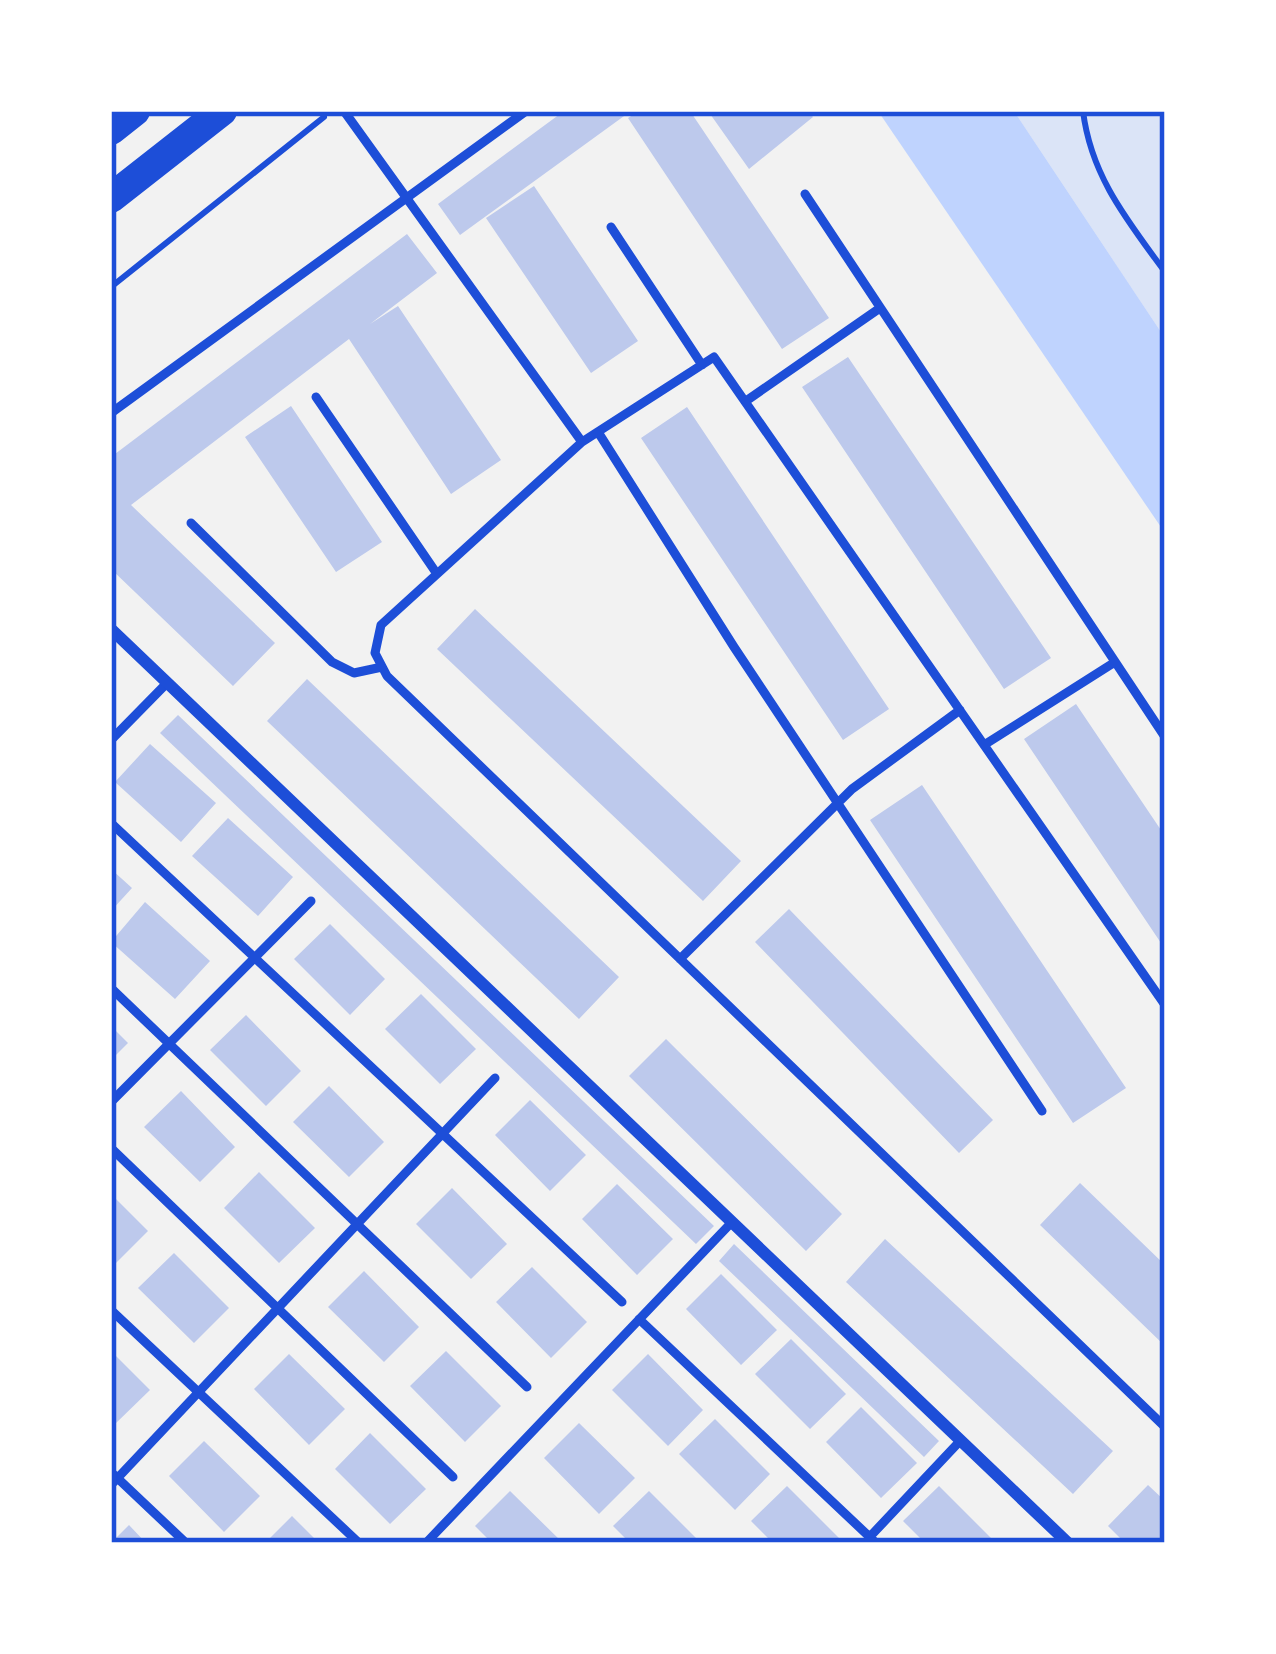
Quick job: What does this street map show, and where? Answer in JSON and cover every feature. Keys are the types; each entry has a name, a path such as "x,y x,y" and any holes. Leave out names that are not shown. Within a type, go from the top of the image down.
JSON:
{"highway":[{"path":"111,130 135,111"},
{"path":"111,198 222,111"}],"street":[{"path":"111,629 1068,1543"}],"lane":[{"path":"344,111 582,442"},
{"path":"111,412 526,111"},
{"path":"805,194 1165,737"},
{"path":"611,227 702,365"},
{"path":"746,401 880,308"},
{"path":"1165,1005 714,357 582,442 381,625 375,653 404,693 1165,1427"},
{"path":"316,397 437,574"},
{"path":"598,432 1042,1111"},
{"path":"191,523 332,662 354,673 382,667"},
{"path":"984,746 1115,662"},
{"path":"111,740 167,683"},
{"path":"680,959 838,803 960,710"},
{"path":"111,824 622,1302"},
{"path":"111,1102 311,901"},
{"path":"111,988 527,1388"},
{"path":"186,1543 113,1479 495,1078"},
{"path":"111,1148 453,1477"},
{"path":"425,1543 732,1222"},
{"path":"111,1310 359,1543"},
{"path":"639,1319 870,1541 960,1441"}],"path":[{"path":"111,287 332,111"},
{"path":"1083,111 1087,142 1109,197 1165,272"}],"shaded area":[{"path":"1014,111 1165,111 1165,338"}],"water":[{"path":"878,111 1014,111 1165,338 1165,533"}],"building":[{"path":"564,111 631,111 460,235 438,204"},
{"path":"639,111 690,111 829,318 782,349 628,118"},
{"path":"708,111 808,111 813,117 749,169"},
{"path":"534,186 638,341 591,373 486,218"},
{"path":"407,234 437,273 370,324 398,306 501,460 451,494 349,339 131,505 275,643 233,686 111,569 111,457"},
{"path":"848,357 1051,658 1004,689 802,387"},
{"path":"291,406 382,542 336,572 245,437"},
{"path":"687,407 889,709 843,740 641,438"},
{"path":"475,609 741,861 703,901 437,649"},
{"path":"307,679 619,977 579,1019 267,721"},
{"path":"1076,704 1165,836 1165,949 1024,739"},
{"path":"178,715 714,1226 696,1244 160,733"},
{"path":"150,744 216,803 181,842 115,782"},
{"path":"922,785 1126,1088 1073,1123 870,820"},
{"path":"228,818 293,877 258,916 192,856"},
{"path":"111,869 132,888 111,911"},
{"path":"145,902 210,961 175,999 111,942"},
{"path":"789,909 993,1120 959,1153 755,942"},
{"path":"330,924 385,979 350,1015 294,959"},
{"path":"421,994 476,1049 440,1084 385,1029"},
{"path":"246,1015 301,1071 266,1106 210,1050"},
{"path":"111,1026 128,1043 111,1060"},
{"path":"666,1039 842,1214 806,1251 629,1076"},
{"path":"329,1086 384,1142 349,1177 293,1122"},
{"path":"181,1091 235,1147 200,1182 144,1127"},
{"path":"530,1100 586,1155 550,1191 495,1135"},
{"path":"259,1172 315,1228 279,1263 224,1208"},
{"path":"1080,1183 1165,1265 1165,1346 1040,1225"},
{"path":"617,1184 673,1239 637,1275 582,1219"},
{"path":"452,1188 507,1244 471,1279 416,1224"},
{"path":"111,1194 148,1231 111,1268"},
{"path":"885,1239 1113,1451 1073,1494 846,1282"},
{"path":"734,1244 939,1441 924,1457 719,1261"},
{"path":"174,1253 229,1308 194,1343 138,1288"},
{"path":"532,1267 587,1322 551,1358 496,1302"},
{"path":"364,1271 419,1327 384,1362 328,1307"},
{"path":"721,1274 777,1330 741,1365 686,1309"},
{"path":"791,1339 846,1394 810,1429 755,1374"},
{"path":"111,1351 150,1390 114,1425 111,1422"},
{"path":"446,1351 501,1406 465,1442 410,1386"},
{"path":"289,1354 345,1409 309,1445 254,1389"},
{"path":"648,1354 703,1410 668,1446 612,1390"},
{"path":"861,1407 917,1463 881,1498 826,1442"},
{"path":"715,1419 770,1474 735,1510 679,1454"},
{"path":"579,1423 635,1478 599,1514 544,1458"},
{"path":"370,1433 426,1489 390,1524 335,1469"},
{"path":"204,1441 260,1496 224,1532 169,1476"},
{"path":"1148,1485 1165,1501 1165,1543 1125,1543 1108,1526"},
{"path":"787,1486 844,1543 773,1543 751,1521"},
{"path":"939,1486 996,1543 925,1543 903,1521"},
{"path":"510,1491 563,1543 492,1543 475,1526"},
{"path":"649,1491 701,1543 630,1543 613,1526"},
{"path":"292,1516 319,1543 265,1543"},
{"path":"129,1525 146,1543 111,1543"}]}
